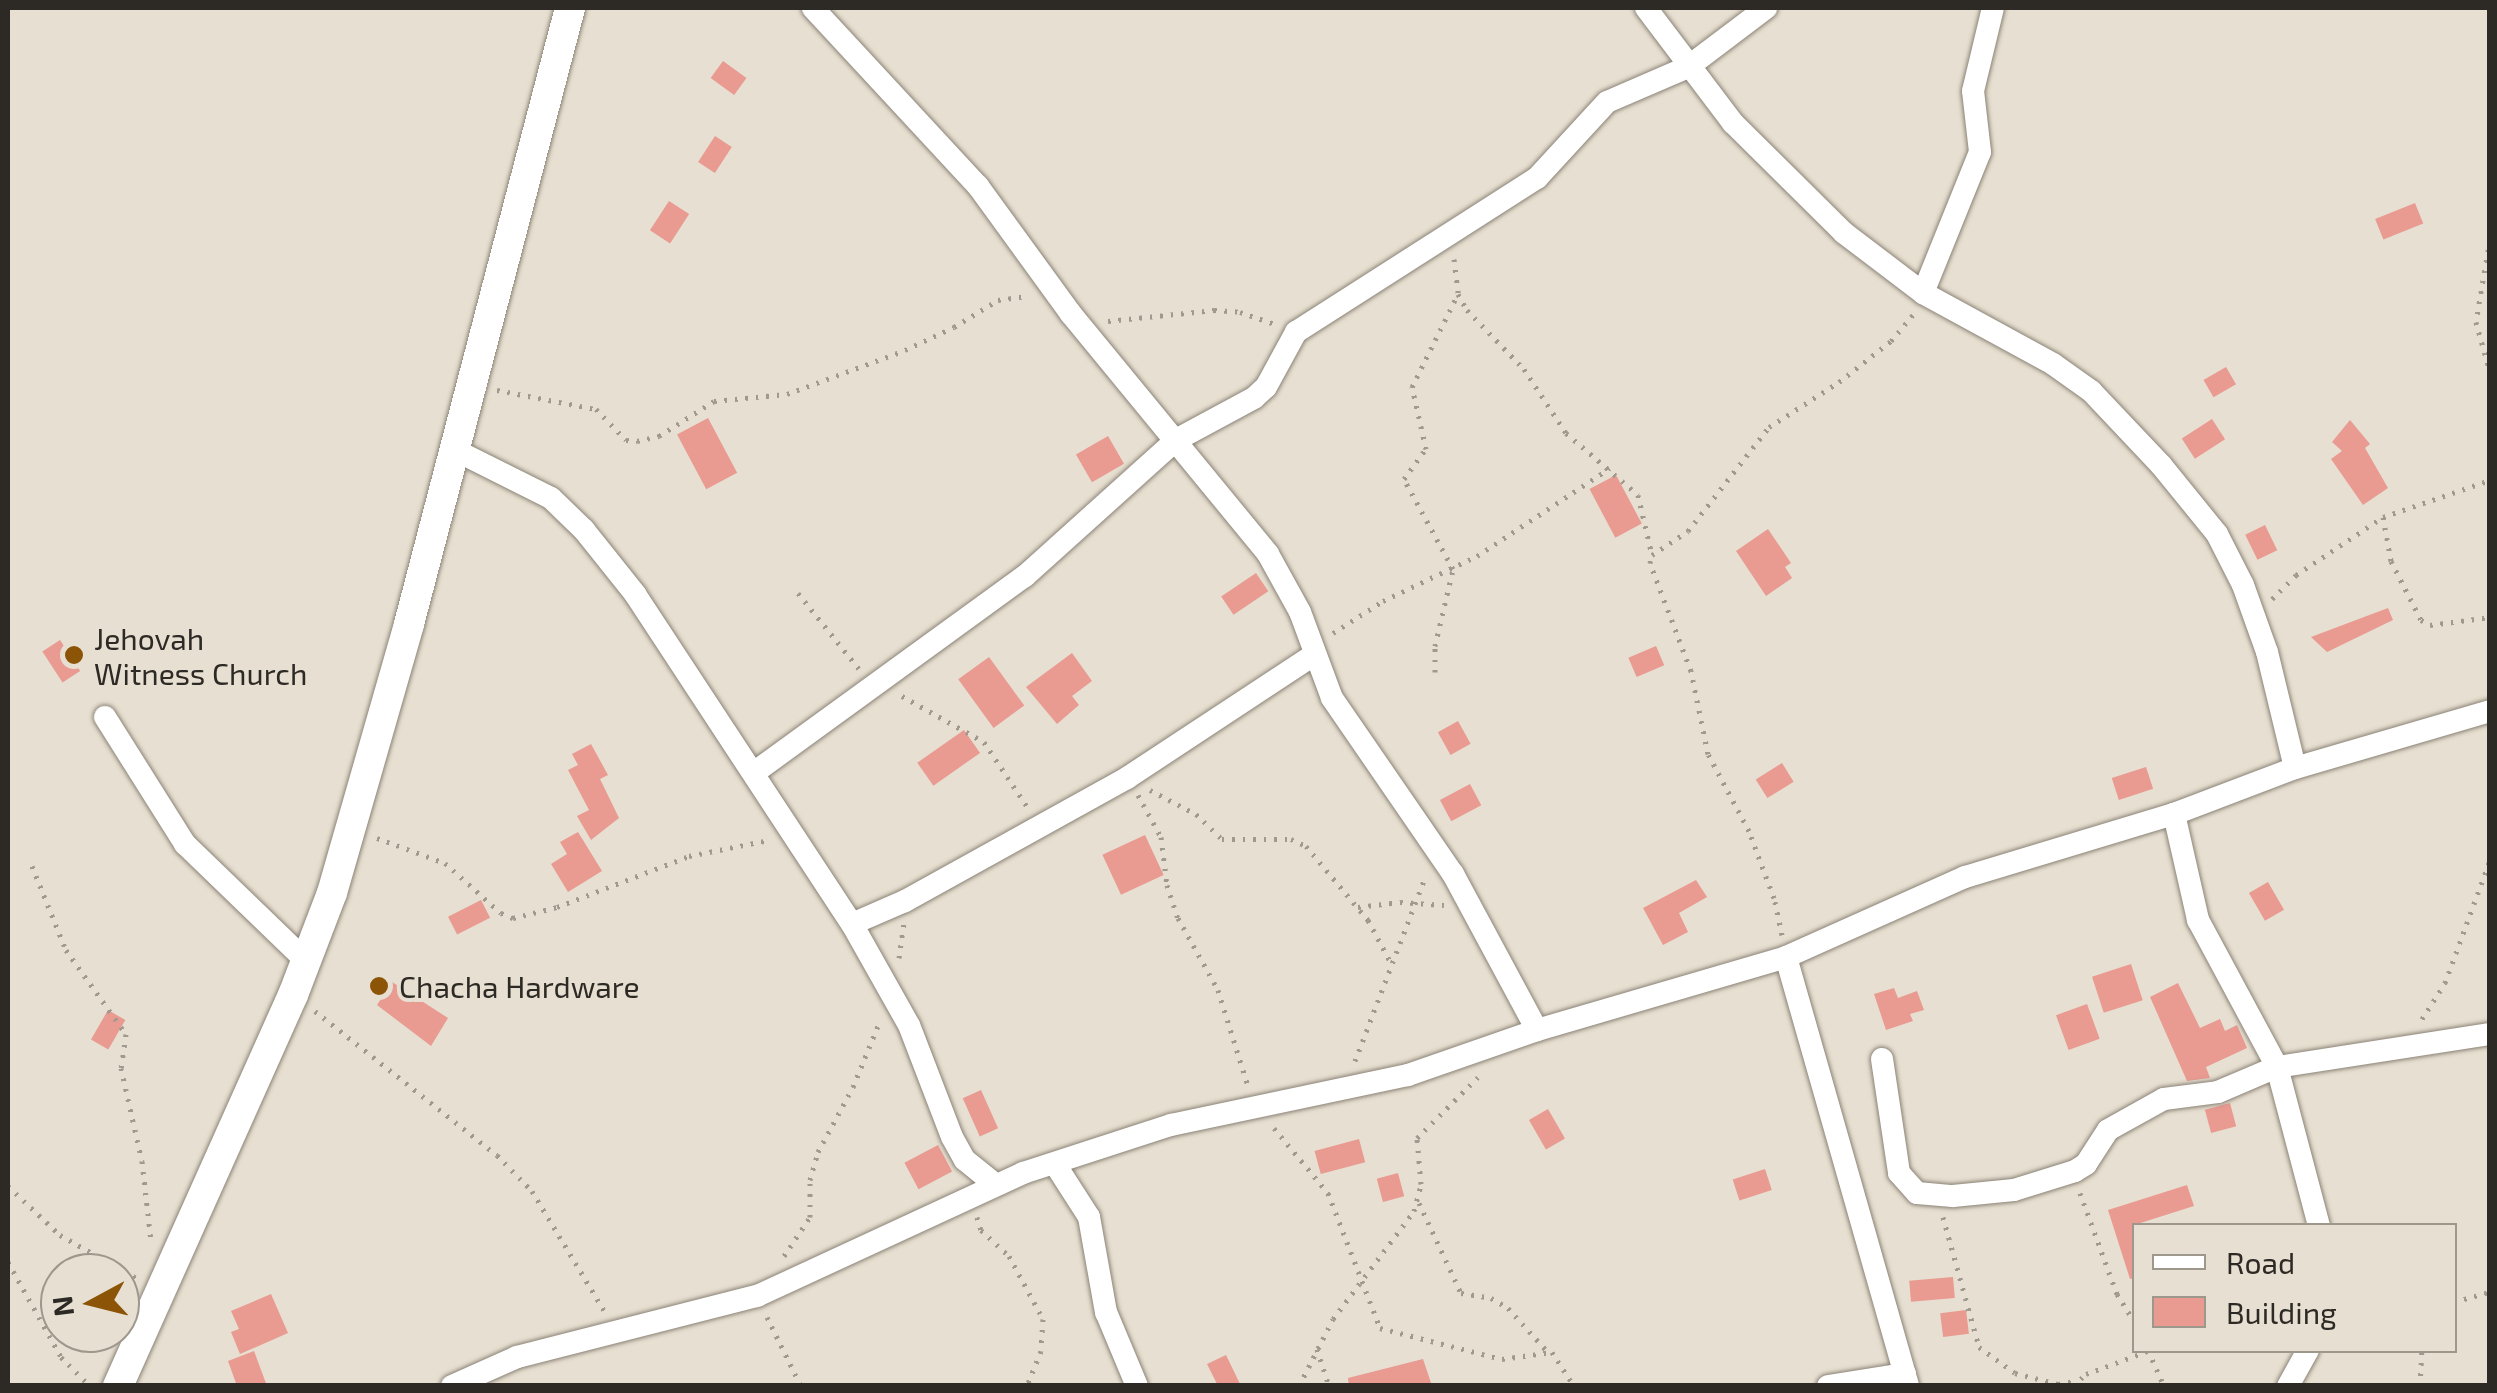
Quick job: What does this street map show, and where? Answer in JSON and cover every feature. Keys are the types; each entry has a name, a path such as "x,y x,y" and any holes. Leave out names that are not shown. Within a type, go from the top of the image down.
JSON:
{"street":[{"path":"118,1386 293,994 349,832 456,450 570,8"},
{"path":"813,8 978,186 1066,306 1268,554 1300,612 1332,698 1472,907 1536,1030"},
{"path":"1646,8 1733,123 1844,233 1923,293 2053,364 2091,391 2136,436 2217,534 2256,615 2295,768"},
{"path":"755,772 880,685 1024,576 1176,440 1266,387 1296,332 1537,178 1607,102 1688,67 1766,8"},
{"path":"1923,293 1980,152 1973,91 1993,8"},
{"path":"456,450 551,498 584,530 635,594 852,924 892,991 952,1137 966,1160 994,1183"},
{"path":"852,924 905,901 1126,778 1314,654"},
{"path":"452,1386 516,1357 757,1296 994,1183 1171,1125 1408,1075 1536,1030 1786,957 1965,877 2174,814 2295,768 2490,711"},
{"path":"105,717 185,844 306,961"},
{"path":"2174,814 2198,920 2277,1067 2318,1223"},
{"path":"1786,957 1906,1380 1828,1386"},
{"path":"1882,1059 1899,1174 1917,1194 1937,1196 2014,1190 2075,1170 2086,1164 2108,1130 2164,1100 2218,1092 2277,1067 2490,1034"},
{"path":"1055,1164 1089,1217 1106,1312 1138,1386"},
{"path":"2288,1386 2306,1353"}],"path":[{"path":"1459,231 1454,256 1458,294 1467,310 1524,369 1566,433 1638,495 1652,555 1650,564 1692,671 1708,754 1765,870 1786,957"},
{"path":"2490,239 2476,322 2490,372"},
{"path":"1652,555 1688,531 1769,427 1839,382 1891,341 1913,317 1923,293"},
{"path":"1436,672 1435,646 1453,569 1404,479 1426,450 1412,388 1458,294"},
{"path":"471,385 596,409 618,433 637,441 658,436 714,401 787,394 905,350 954,328 998,300 1066,306 1131,322 1214,310 1240,312 1296,332"},
{"path":"1314,654 1340,627 1453,569 1610,468"},
{"path":"2256,615 2296,575 2383,518 2490,480"},
{"path":"2383,518 2391,560 2421,620 2430,624 2490,617"},
{"path":"798,593 846,656 880,685 984,742 1040,827"},
{"path":"1392,965 1382,941 1358,906 1298,842 1229,842 1174,800 1130,784 1161,838 1167,885 1178,918 1218,990 1255,1106 1328,1194 1380,1328 1502,1359 1546,1351"},
{"path":"349,832 444,863 500,913 513,918 556,907 689,856 796,835"},
{"path":"2404,1046 2446,982 2490,860"},
{"path":"32,866 66,950 126,1034 120,1068 142,1161 150,1237 164,1284"},
{"path":"802,1386 757,1296 810,1216 810,1180 818,1152 854,1088 892,991 905,901"},
{"path":"1358,906 1415,902 1472,907"},
{"path":"1345,1087 1415,902"},
{"path":"293,994 472,1136 532,1190 568,1244 616,1332"},
{"path":"1299,1386 1316,1346 1417,1200 1421,1184 1417,1138 1481,1073"},
{"path":"2075,1170 2096,1244 2117,1294 2132,1317"},
{"path":"8,1186 53,1230 164,1284"},
{"path":"972,1194 981,1230 1009,1256 1042,1319 1041,1351 1027,1386"},
{"path":"1937,1196 1979,1347 2016,1373 2058,1384 2074,1384 2144,1353"},
{"path":"1417,1200 1461,1294 1491,1298 1508,1308 1559,1360 1574,1386"},
{"path":"8,1262 61,1357 90,1386"},
{"path":"2457,1301 2490,1292"},
{"path":"1316,1346 1328,1386"},
{"path":"2149,1353 2164,1386"},
{"path":"2420,1386 2422,1353"}],"building":[{"path":"723,61 746,78 734,95 711,78"},
{"path":"715,136 732,147 715,173 698,162"},
{"path":"669,201 689,214 670,243 650,230"},
{"path":"2415,203 2423,223 2383,240 2375,219"},
{"path":"2226,367 2236,384 2213,397 2203,380"},
{"path":"708,418 737,473 706,489 677,434"},
{"path":"2212,419 2225,439 2195,459 2182,439"},
{"path":"2350,420 2370,444 2365,448 2388,488 2363,505 2331,459 2342,451 2332,442"},
{"path":"1108,436 1124,464 1092,482 1076,454"},
{"path":"1616,475 1642,524 1615,538 1590,489"},
{"path":"2265,525 2277,550 2258,560 2245,535"},
{"path":"1768,529 1791,563 1785,567 1792,578 1766,596 1736,551"},
{"path":"1256,573 1268,591 1233,615 1221,596"},
{"path":"2388,608 2393,620 2327,652 2311,637"},
{"path":"60,640 80,671 63,682 42,651"},
{"path":"1656,646 1664,665 1637,677 1628,658"},
{"path":"1072,653 1092,681 1072,696 1079,705 1057,724 1026,687"},
{"path":"989,657 1024,706 994,728 958,679"},
{"path":"1458,721 1471,744 1450,755 1438,732"},
{"path":"964,730 980,753 933,786 917,763"},
{"path":"591,744 608,775 600,779 619,818 591,840 577,816 589,810 568,770 578,765 572,754"},
{"path":"1782,763 1794,782 1767,798 1756,779"},
{"path":"2146,767 2153,789 2119,800 2112,778"},
{"path":"1470,784 1481,805 1451,821 1440,800"},
{"path":"578,832 602,871 568,892 551,864 567,854 560,842"},
{"path":"1145,835 1164,875 1121,895 1102,855"},
{"path":"1696,880 1707,897 1679,913 1688,932 1663,945 1643,908"},
{"path":"2268,882 2284,910 2265,921 2249,893"},
{"path":"481,900 490,918 457,935 448,917"},
{"path":"2131,964 2143,1000 2104,1013 2092,977"},
{"path":"392,982 448,1018 431,1046 377,1005"},
{"path":"2178,983 2200,1028 2220,1019 2225,1031 2237,1025 2247,1048 2206,1067 2210,1078 2187,1081 2150,997"},
{"path":"1894,988 1898,998 1917,991 1924,1010 1910,1014 1913,1021 1886,1030 1874,994"},
{"path":"2087,1004 2100,1039 2069,1050 2056,1015"},
{"path":"108,1010 125,1020 108,1049 91,1039"},
{"path":"981,1090 998,1128 980,1137 963,1098"},
{"path":"2230,1103 2236,1126 2211,1133 2205,1110"},
{"path":"1548,1109 1565,1138 1546,1149 1529,1120"},
{"path":"1359,1139 1365,1162 1321,1174 1315,1151"},
{"path":"938,1145 952,1171 919,1189 904,1163"},
{"path":"1765,1169 1772,1190 1739,1200 1733,1180"},
{"path":"1398,1173 1404,1196 1383,1202 1377,1179"},
{"path":"2187,1185 2194,1206 2132,1223 2130,1279 2108,1210"},
{"path":"1953,1277 1955,1298 1911,1302 1909,1281"},
{"path":"271,1294 288,1333 240,1354 231,1332 239,1329 231,1311"},
{"path":"1966,1310 1969,1334 1943,1337 1940,1313"},
{"path":"254,1351 267,1386 237,1386 228,1361"},
{"path":"1226,1355 1241,1386 1218,1386 1207,1364"},
{"path":"1423,1359 1432,1386 1349,1386 1348,1378"}],"place":[{"name":"Jehovah Witness Church","path":"74,655"},
{"name":"Chacha Hardware","path":"379,986"}]}
